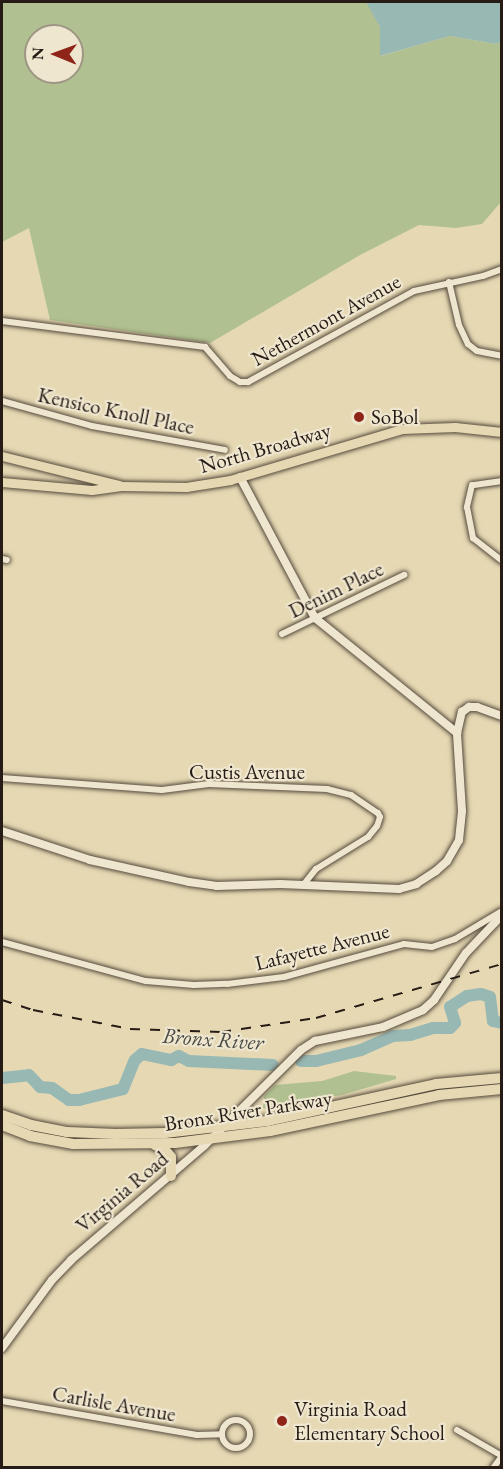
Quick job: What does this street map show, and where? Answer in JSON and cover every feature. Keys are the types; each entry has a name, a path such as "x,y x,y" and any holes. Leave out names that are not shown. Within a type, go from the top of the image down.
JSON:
{"highway":[{"name":"Bronx River Parkway","path":"2,1115 37,1127 92,1134 153,1134 221,1128 279,1118 430,1085 501,1078"},
{"name":"Bronx River Parkway","path":"2,1125 30,1136 60,1142 151,1145 212,1140 282,1129 445,1094 501,1089"},
{"path":"151,1145 162,1148 169,1155 171,1176"}],"main road":[{"name":"North Broadway","path":"2,482 92,490 121,486 186,487 240,477 401,429 455,426 501,432"},
{"path":"2,456 121,486"}],"street":[{"name":"Nethermont Avenue","path":"2,321 205,347 230,376 248,382 414,291 483,276 501,269"},
{"path":"449,282 459,325 468,344 477,351 501,357"},
{"name":"Kensico Knoll Place","path":"2,400 92,426 225,450"},
{"path":"240,477 315,618 458,733"},
{"path":"501,481 472,485 467,507 473,538 501,561"},
{"name":"Denim Place","path":"282,634 404,575"},
{"path":"2,831 90,860 189,882 218,886 304,884 399,889 426,879 447,861 457,846 461,833 458,733 460,716 470,707 501,716"},
{"name":"Custis Avenue","path":"2,778 162,790 209,784 327,789 351,795 378,813 377,826 368,837 316,869 304,884"},
{"name":"Lafayette Avenue","path":"2,942 146,981 194,985 227,984 284,977 404,944 432,947 455,939 501,911"},
{"name":"Virginia Road","path":"2,1348 62,1268 93,1239 212,1140 221,1128 308,1044 383,1027 423,1010 434,1000 466,953 501,915"},
{"name":"Carlisle Avenue","path":"2,1401 197,1435 222,1434"},
{"name":"Carlisle Avenue","path":"237,1420 246,1424 250,1437 246,1445 237,1448 228,1446 222,1434 225,1425 237,1420"},
{"path":"457,1430 501,1456 493,1467"}],"green space":[{"path":"2,2 367,2 380,27 381,56 450,36 496,44 501,41 501,202 482,224 456,228 419,225 360,255 210,343 50,320 29,228 2,242"},
{"path":"354,1071 396,1076 396,1079 342,1095 290,1103 271,1110 263,1108 264,1096 275,1085 322,1081"}],"water":[{"path":"366,2 501,2 501,41 496,44 450,36 380,56 380,27"}],"waterway":[{"name":"Bronx River","path":"301,1061 316,1061 361,1050 392,1036 410,1035 433,1028 450,1028 455,1023 450,1007 467,996 481,994 490,997 493,1021 502,1023"},
{"name":"Bronx River","path":"2,1078 29,1075 40,1087 52,1088 69,1100 79,1100 123,1089 135,1060 142,1054 171,1060 179,1056 189,1061 273,1065"}],"railway":[{"path":"2,1000 33,1010 130,1029 221,1032 316,1018 502,964"}],"place":[{"name":"SoBol","path":"359,417"},
{"name":"Virginia Road Elementary School","path":"282,1421"}]}
